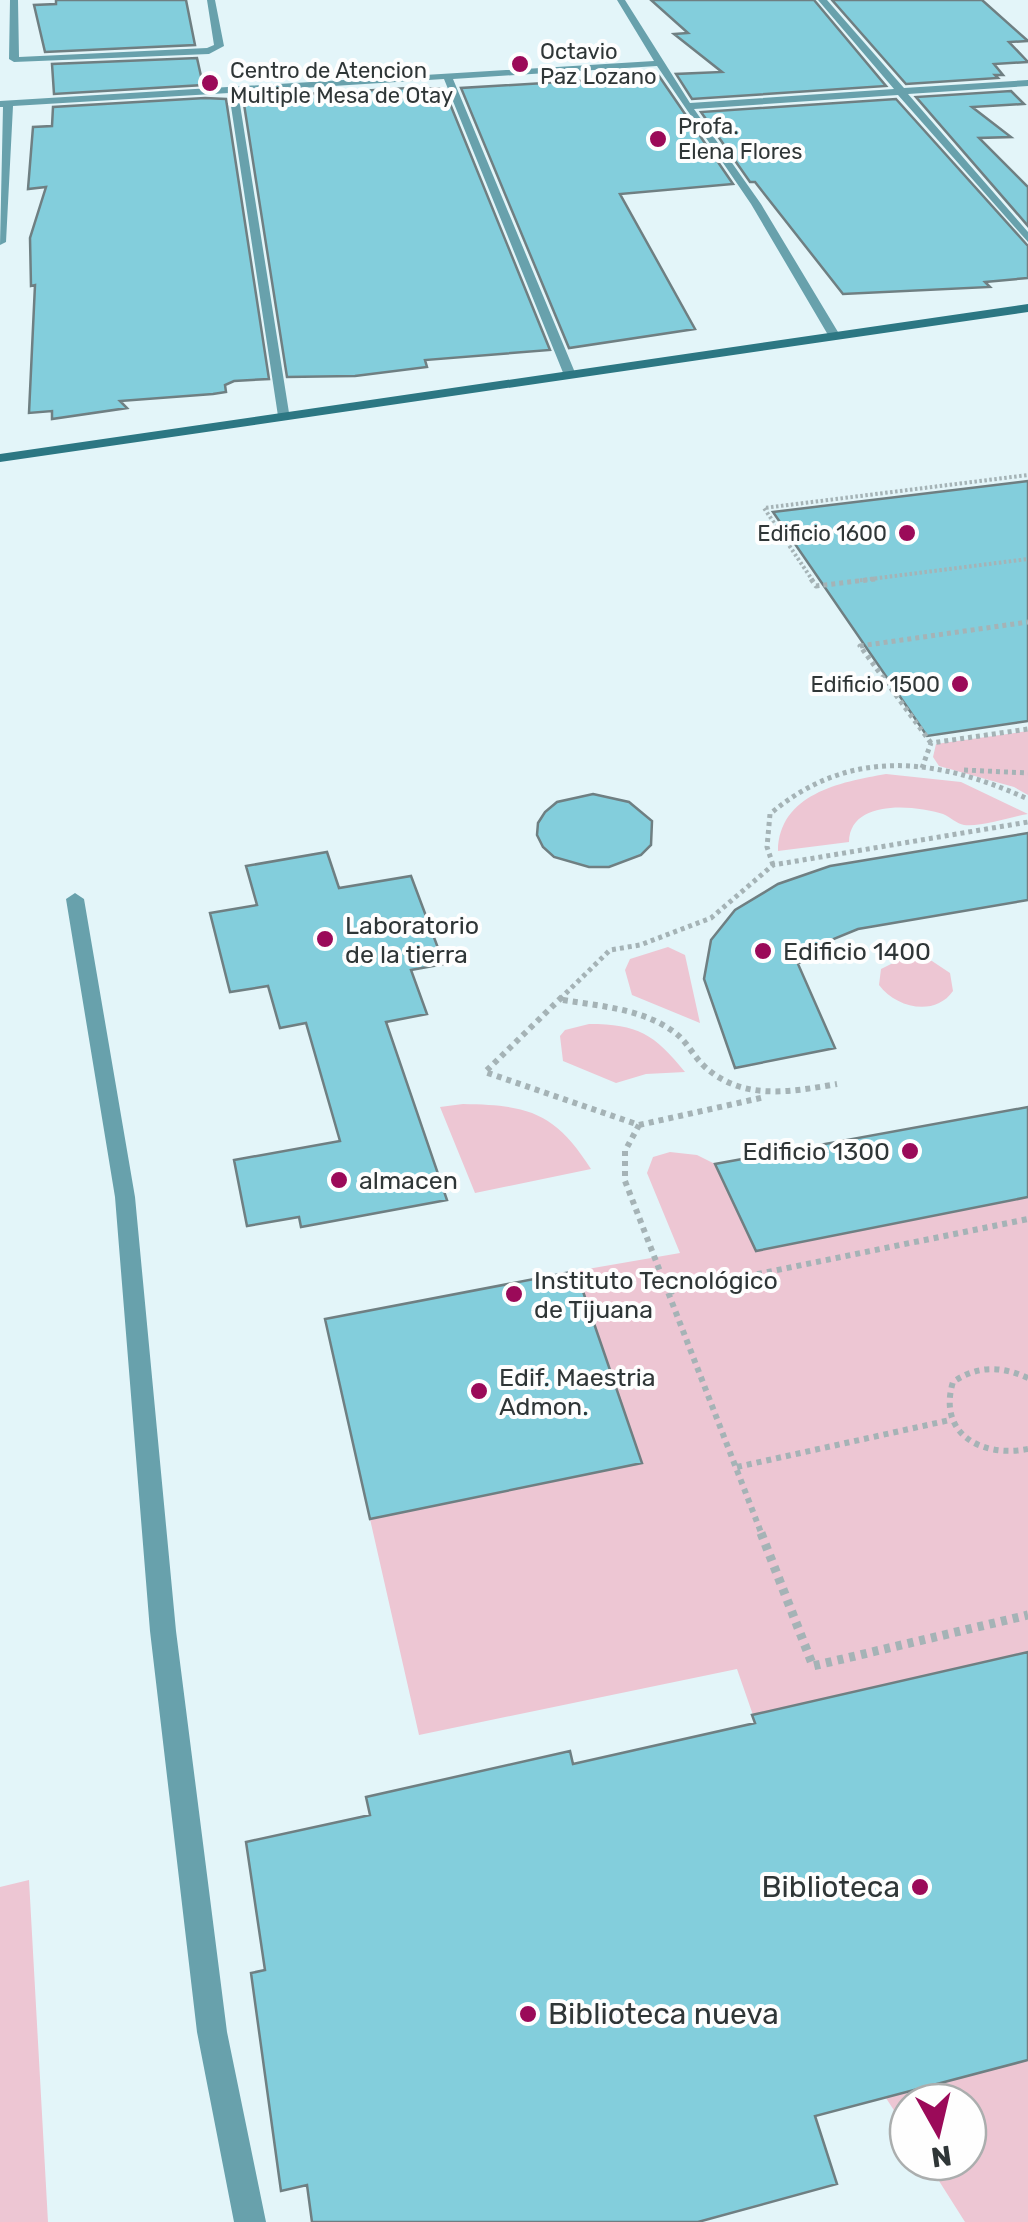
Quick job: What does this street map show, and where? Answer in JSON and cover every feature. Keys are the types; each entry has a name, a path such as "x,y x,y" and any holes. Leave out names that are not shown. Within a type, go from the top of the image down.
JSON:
{"street":[{"path":"14,0 14,59 19,60 210,51 218,46 211,0"},
{"path":"621,0 687,106 756,204 835,337"},
{"path":"822,0 1028,239"},
{"path":"0,242 4,103 660,63"},
{"path":"447,76 570,375"},
{"path":"687,106 1028,83"},
{"path":"233,90 284,416"},
{"path":"0,458 1028,308"},
{"path":"75,899 124,1197 163,1630 212,2032 250,2222"}],"path":[{"path":"1028,475 764,508 816,586 1028,558"},
{"path":"930,743 860,646 1028,622"},
{"path":"930,743 1028,728"},
{"path":"922,768 930,743"},
{"path":"772,865 767,848 770,814 800,788 820,778 861,768 1028,773"},
{"path":"938,769 988,780 1027,796"},
{"path":"837,1084 639,1125 485,1072 610,950 651,942 710,918 772,865 1028,822"},
{"path":"562,1000 635,1013 664,1026 688,1045 702,1065 740,1089 765,1094 790,1092"},
{"path":"639,1125 626,1142 622,1160 625,1181 813,1666 1028,1614"},
{"path":"669,1292 1028,1220"},
{"path":"1028,1378 996,1367 964,1373 947,1394 950,1420 959,1432 988,1450 1025,1451 1028,1464"},
{"path":"736,1467 950,1420"}],"shaded area":[{"path":"1028,731 1028,795 1014,787 939,766 933,757 936,744"},
{"path":"886,774 961,782 1028,814 964,825 931,811 886,809 860,818 852,828 849,842 778,851 781,832 800,804 832,787"},
{"path":"668,947 685,955 700,1023 632,995 625,970 630,959"},
{"path":"907,956 932,961 950,973 953,991 926,1007 905,1004 886,993 879,985 881,969"},
{"path":"589,1024 620,1026 644,1034 664,1048 685,1072 646,1074 616,1083 563,1061 560,1036 565,1030"},
{"path":"440,1107 505,1107 538,1116 565,1135 591,1169 475,1193"},
{"path":"670,1152 697,1155 715,1164 756,1251 1028,1197 1028,2222 965,2222 940,2182 988,2182 988,2082 888,2082 888,2101 886,2098 737,1669 419,1735 370,1519 642,1463 576,1271 680,1253 647,1173 653,1157"},
{"path":"29,1880 48,2222 0,2222 0,1887"}],"building":[{"path":"56,0 186,0 195,45 45,52 34,5 56,4"},
{"path":"651,0 814,0 886,86 692,99 676,74 722,72 674,34 688,33"},
{"path":"832,0 982,0 1028,41 1009,42 1028,62 994,64 1003,75 995,75 998,78 906,84"},
{"path":"197,58 203,85 54,94 52,64"},
{"path":"659,76 733,184 620,194 695,329 569,348 461,88"},
{"path":"444,89 550,350 425,360 427,367 355,376 287,377 243,98"},
{"path":"1011,91 1024,104 972,107 1011,137 979,138 1028,187 1028,226 916,97"},
{"path":"226,99 269,379 234,381 225,385 226,392 213,394 120,401 127,408 52,419 52,411 29,413 35,285 31,286 30,238 46,187 28,189 33,127 52,126 53,107"},
{"path":"896,99 1028,246 1028,278 985,282 990,287 843,294 755,182 750,182 701,112"},
{"path":"1028,481 1028,721 927,736 773,512"},
{"path":"593,794 629,802 652,821 651,845 641,855 609,867 589,867 554,857 543,847 537,835 545,812 557,802"},
{"name":"Edificio 1400","path":"1028,833 1028,900 858,929 831,940 798,964 835,1048 735,1068 704,979 711,940 735,910 778,884 830,866"},
{"name":"Laboratorio de la tierra","path":"327,852 339,888 411,876 444,964 411,970 427,1014 386,1022 447,1200 301,1227 299,1217 247,1226 234,1160 340,1141 306,1023 280,1028 268,986 230,992 210,913 257,905 246,866"},
{"name":"Edificio 1300","path":"1028,1107 1028,1197 756,1251 715,1164"},
{"name":"Edif. Maestria Admon.","path":"576,1271 642,1463 370,1519 325,1319"},
{"name":"Biblioteca nueva","path":"1028,1652 1028,2060 944,2082 888,2082 888,2097 815,2116 837,2184 698,2222 312,2222 307,2185 281,2191 251,1973 265,1970 246,1842 370,1815 366,1797 570,1751 573,1764 755,1723 752,1715"}],"place":[{"name":"Octavio Paz Lozano","path":"520,64"},
{"name":"Centro de Atencion Multiple Mesa de Otay","path":"210,83"},
{"name":"Profa. Elena Flores","path":"658,139"},
{"name":"Edificio 1600","path":"907,533"},
{"name":"Edificio 1500","path":"960,684"},
{"name":"Laboratorio de la tierra","path":"325,939"},
{"name":"Edificio 1400","path":"763,951"},
{"name":"Edificio 1300","path":"910,1151"},
{"name":"almacen","path":"339,1180"},
{"name":"Instituto Tecnológico de Tijuana","path":"514,1294"},
{"name":"Edif. Maestria Admon.","path":"479,1391"},
{"name":"Biblioteca","path":"920,1887"},
{"name":"Biblioteca nueva","path":"528,2014"}]}
